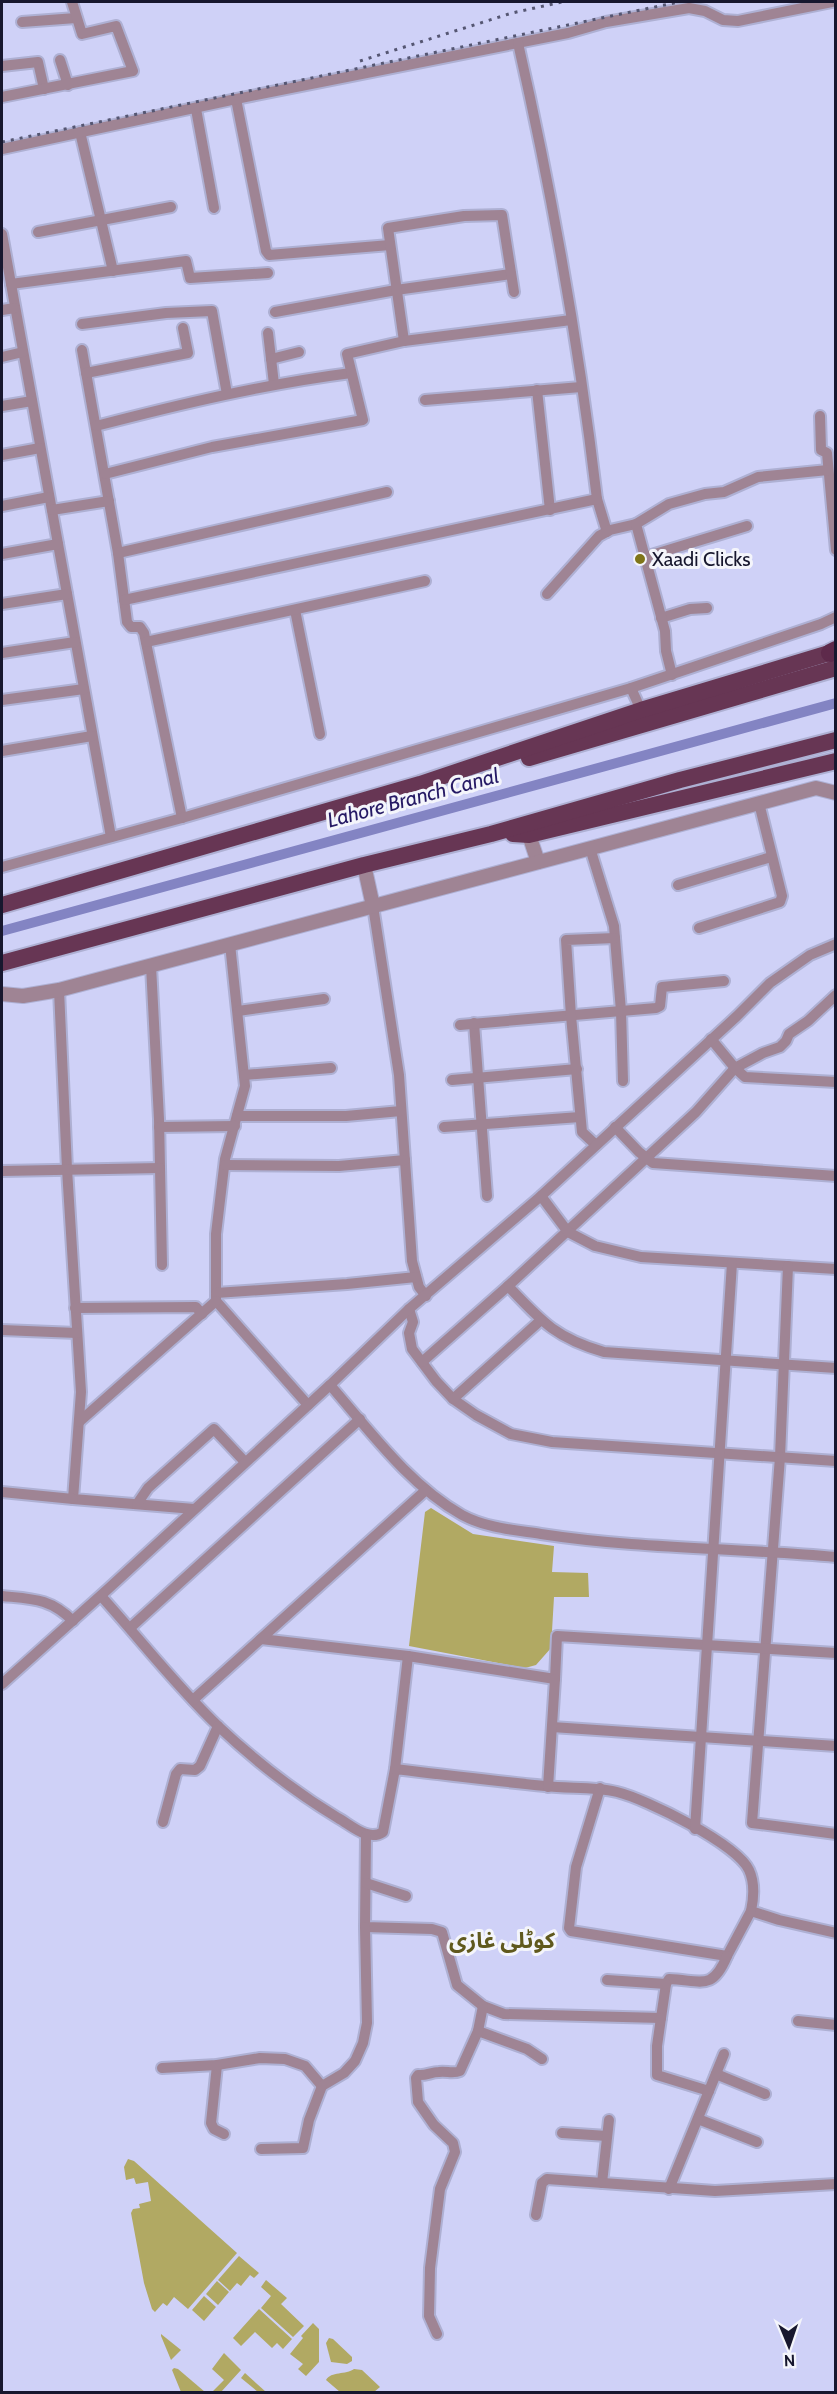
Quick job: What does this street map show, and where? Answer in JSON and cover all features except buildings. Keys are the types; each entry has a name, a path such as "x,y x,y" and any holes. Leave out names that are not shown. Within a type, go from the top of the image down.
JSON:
{"highway":[{"path":"2,905 420,784 641,710 834,656"},
{"path":"420,784 528,759 834,656"},
{"path":"2,963 836,740"},
{"path":"491,834 529,835 836,760"}],"street":[{"path":"2,97 133,71 116,26 82,34 72,2"},
{"path":"2,149 236,99 568,33 606,22 690,8 705,11 723,20 738,21 832,2"},
{"path":"22,22 76,18"},
{"path":"518,43 553,208 597,499 606,532"},
{"path":"60,60 68,85"},
{"path":"2,66 38,62 44,89"},
{"path":"236,99 266,251 269,255 390,245"},
{"path":"196,109 214,208"},
{"path":"80,132 113,271"},
{"path":"38,232 171,207"},
{"path":"404,341 388,228 464,216 502,216 514,292"},
{"path":"2,234 4,258 11,284 111,837"},
{"path":"11,284 186,261 190,279 268,273"},
{"path":"275,312 396,290 511,274"},
{"path":"2,310 15,308"},
{"path":"82,324 166,313 212,311 227,394"},
{"path":"105,474 212,447 363,420 347,354 404,341 570,320"},
{"path":"86,373 188,353 183,328"},
{"path":"268,333 274,384"},
{"path":"82,350 105,474 127,622 131,627 140,627 144,633 182,818"},
{"path":"2,357 23,352"},
{"path":"271,359 299,352"},
{"path":"96,426 274,384 351,373"},
{"path":"426,400 581,387"},
{"path":"537,390 550,510"},
{"path":"2,406 32,401"},
{"path":"820,416 821,450 827,453 836,550"},
{"path":"2,455 40,448"},
{"path":"547,594 599,536 636,524 669,504 705,494 724,492 758,477 828,470"},
{"path":"118,553 387,492"},
{"path":"2,506 49,497"},
{"path":"124,600 597,499"},
{"path":"51,510 109,501"},
{"path":"636,524 665,631 666,651 672,675"},
{"path":"645,557 747,526"},
{"path":"2,554 58,544"},
{"path":"146,642 425,581"},
{"path":"2,604 67,594"},
{"path":"661,618 690,609 707,608"},
{"path":"295,610 320,734"},
{"path":"2,867 182,818 631,688 836,617"},
{"path":"2,653 75,642"},
{"path":"631,688 641,710"},
{"path":"2,700 84,689"},
{"path":"2,751 92,736"},
{"path":"5,997 59,990 816,788 836,793"},
{"path":"699,928 780,902 782,896 759,803"},
{"path":"529,835 538,862"},
{"path":"590,848 615,938 621,1011 623,1081"},
{"path":"678,885 771,858"},
{"path":"364,866 373,906 399,1075 412,1261 419,1287 426,1296"},
{"path":"596,1145 582,1132 566,940 615,938"},
{"path":"2,1684 101,1596 409,1309 541,1196 770,983 810,955 836,944"},
{"path":"79,1422 202,1314 216,1297 216,1234 225,1165 245,1086 230,945"},
{"path":"151,966 159,1127 162,1265"},
{"path":"460,1025 660,1006 662,987 724,981"},
{"path":"59,990 81,1392 73,1499"},
{"path":"422,1362 568,1232 696,1112 735,1068 780,1047 789,1034 808,1021 836,995"},
{"path":"238,1011 324,999"},
{"path":"474,1023 487,1196"},
{"path":"711,1039 745,1077 836,1082"},
{"path":"244,1075 331,1068"},
{"path":"452,1080 577,1069"},
{"path":"159,1127 401,1111"},
{"path":"444,1127 580,1117"},
{"path":"615,1127 653,1163 836,1176"},
{"path":"225,1165 339,1166 405,1160"},
{"path":"2,1171 160,1168"},
{"path":"541,1196 568,1232 595,1246 641,1257 836,1269"},
{"path":"695,1829 732,1263"},
{"path":"788,1266 780,1457 752,1823 836,1834"},
{"path":"216,1297 416,1277"},
{"path":"508,1286 549,1328 575,1343 604,1352 836,1368"},
{"path":"216,1297 308,1405"},
{"path":"75,1308 196,1307 202,1314"},
{"path":"409,1309 414,1322 409,1333 409,1342 436,1381 453,1399 511,1434 552,1442 836,1461"},
{"path":"453,1399 541,1320"},
{"path":"2,1330 77,1333"},
{"path":"330,1385 395,1459 426,1490 461,1514 495,1527 570,1539 836,1557"},
{"path":"130,1628 360,1419"},
{"path":"137,1504 148,1488 214,1429 245,1462"},
{"path":"193,1700 426,1490"},
{"path":"2,1492 194,1509"},
{"path":"2,1596 44,1601 61,1609 73,1621"},
{"path":"101,1596 218,1726 278,1777 313,1803 366,1836 382,1832 394,1769 408,1656"},
{"path":"548,1787 557,1636 836,1653"},
{"path":"261,1639 408,1656 555,1679"},
{"path":"162,1822 176,1774 180,1769 195,1770 200,1766 218,1726"},
{"path":"552,1728 836,1746"},
{"path":"394,1769 548,1787 600,1788 644,1801 724,1845 742,1860 749,1871 753,1887 752,1911 719,1974 710,1982 669,1979 666,1984 657,2046 657,2075 709,2091"},
{"path":"600,1788 576,1867 569,1928 571,1931 727,1956"},
{"path":"261,2149 303,2148 309,2121 322,2085 344,2073 355,2061 363,2043 367,2023 366,1836"},
{"path":"366,1883 406,1896"},
{"path":"752,1911 779,1920 836,1933"},
{"path":"365,1927 432,1929 442,1932 455,1982 483,2006 504,2014 662,2018"},
{"path":"607,1980 666,1984"},
{"path":"437,2334 429,2316 430,2268 440,2189 455,2152 453,2143 434,2125 418,2102 416,2078 418,2075 427,2076 437,2072 460,2071 478,2031 483,2006"},
{"path":"798,2021 836,2025"},
{"path":"478,2031 527,2049 542,2060"},
{"path":"669,2189 724,2054"},
{"path":"162,2068 217,2065 260,2058 285,2059 305,2066 322,2085"},
{"path":"217,2065 211,2123 214,2129 224,2134"},
{"path":"716,2074 765,2094"},
{"path":"698,2119 757,2142"},
{"path":"602,2183 609,2120"},
{"path":"562,2133 607,2136"},
{"path":"536,2215 542,2183 545,2180 715,2191 836,2184"}],"shaded area":[{"path":"431,1508 473,1534 554,1546 552,1572 588,1573 589,1597 554,1597 551,1648 536,1665 525,1668 409,1646 425,1512"},
{"path":"128,2159 134,2161 237,2253 188,2309 174,2297 167,2306 163,2303 155,2312 152,2309 144,2283 131,2213 133,2209 140,2208 139,2204 151,2201 148,2182 136,2184 134,2178 126,2180 124,2167"},
{"path":"239,2256 259,2273 254,2278 250,2275 241,2286 237,2283 230,2291 218,2280"},
{"path":"266,2280 287,2298 281,2304 304,2326 293,2337 261,2308 271,2296 261,2287"},
{"path":"217,2281 229,2292 218,2305 206,2294"},
{"path":"204,2296 216,2307 204,2321 192,2310"},
{"path":"259,2309 292,2339 283,2349 277,2343 272,2348 255,2332 241,2346 233,2338"},
{"path":"313,2323 319,2329 319,2362 306,2376 298,2369 303,2364 290,2354 303,2338 301,2336"},
{"path":"161,2334 181,2350 171,2360 161,2336"},
{"path":"329,2338 352,2357 352,2361 347,2364 331,2362 326,2343"},
{"path":"224,2353 241,2370 221,2392 212,2392 224,2380 212,2369"},
{"path":"174,2368 205,2392 181,2392 172,2370"},
{"path":"354,2369 362,2370 380,2387 374,2392 340,2392 326,2380 331,2375"},
{"path":"245,2373 266,2392 258,2392 241,2378"}],"waterway":[{"name":"Lahore Branch Canal","path":"2,931 836,703"}],"railway":[{"path":"360,61 512,13 562,2"},
{"path":"2,142 679,2"}],"place":[{"name":"Xaadi Clicks","path":"640,559"}],"district":[{"name":"کوٹلی غازی","path":"502,1940"}]}
